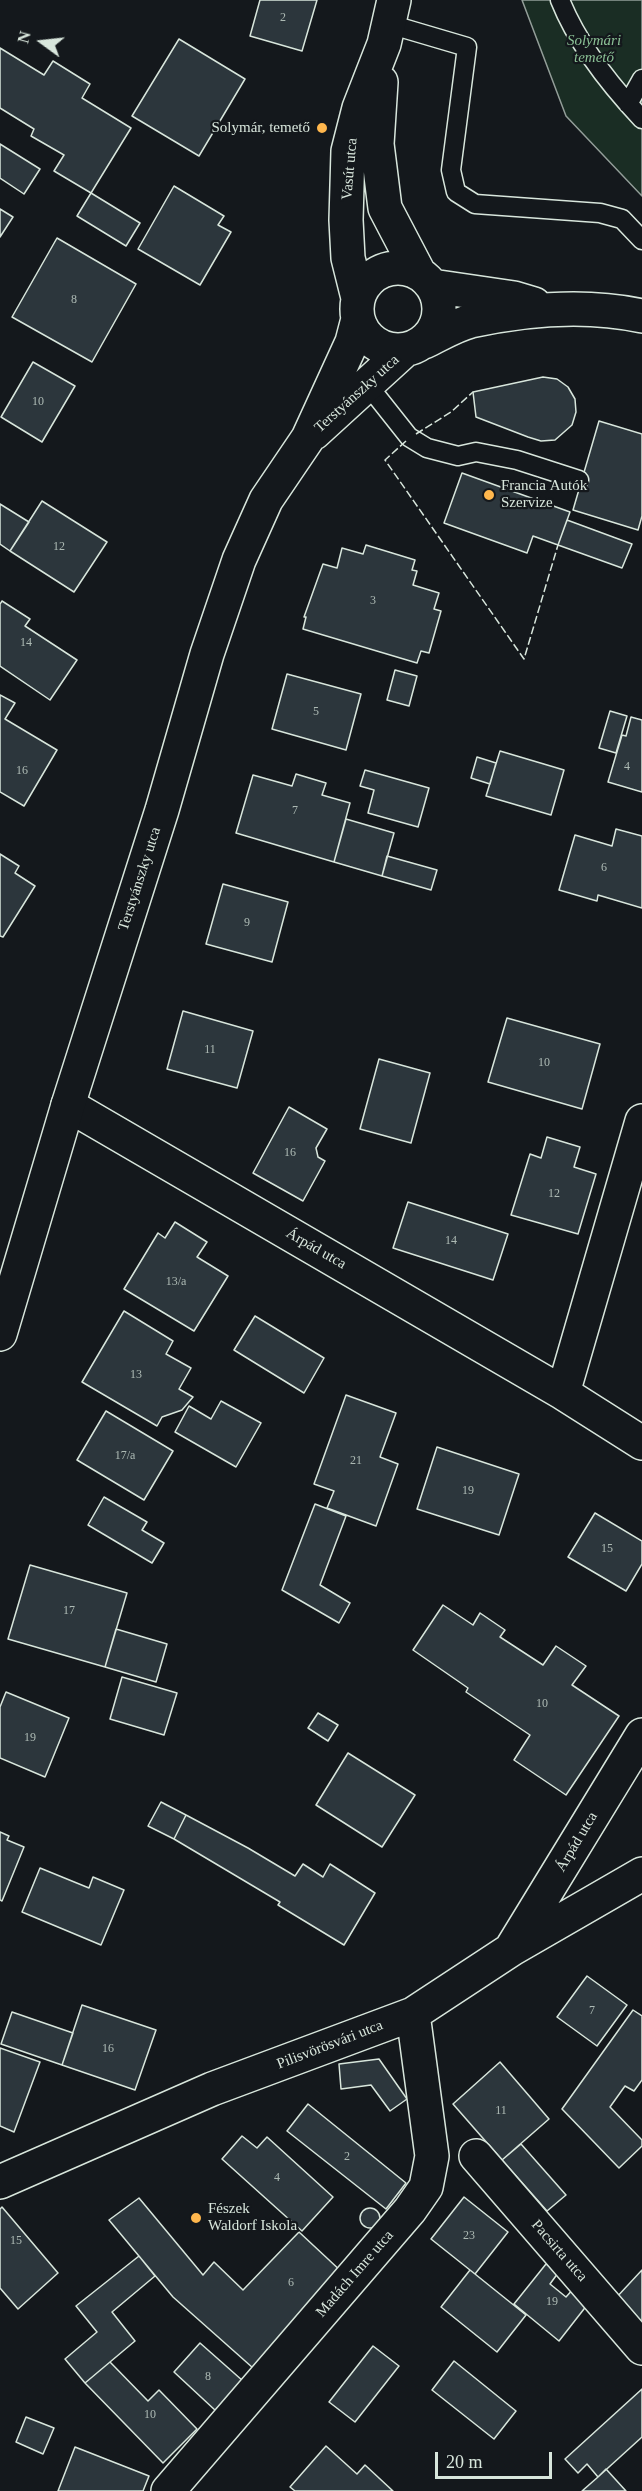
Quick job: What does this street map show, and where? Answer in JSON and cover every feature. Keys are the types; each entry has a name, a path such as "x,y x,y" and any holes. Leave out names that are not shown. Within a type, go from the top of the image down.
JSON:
{"street":[{"name":"Vasút utca","path":"389,23 377,144 385,208 426,280"},
{"name":"Vasút utca","path":"358,308 348,258 346,220 348,151 359,108 389,23"},
{"path":"550,309 514,298 426,280 401,268 382,271 367,282 358,308 367,337 384,348 415,346 469,322 550,309 609,310 642,316"},
{"path":"415,346 437,326 440,305 426,280"},
{"name":"Terstyánszky utca","path":"0,1334 68,1105 162,810 207,654 239,561 266,500 308,438 352,342 358,308"},
{"name":"Terstyánszky utca","path":"308,438 367,384 415,346"},
{"name":"Árpád utca","path":"68,1105 564,1393 642,1443"},
{"path":"564,1393 642,1121"},
{"name":"Árpád utca","path":"512,1949 642,1735"},
{"name":"Pilisvörösvári utca","path":"0,2182 212,2089 413,2014 512,1949 642,1874"},
{"name":"Madách Imre utca","path":"168,2491 410,2210 426,2187 432,2156 413,2014"},
{"name":"Pacsirta utca","path":"476,2156 642,2348"}],"lane":[{"path":"560,0 566,15 598,67 642,119"},
{"path":"389,23 467,47 451,170 456,192 475,204 600,213 622,219 642,240"},
{"path":"628,104 642,79"},
{"path":"367,384 409,438 427,448 458,456 477,452 517,460 579,480"}],"green space":[{"name":"Solymári temető","path":"522,0 642,0 642,196 566,116"}],"building":[{"path":"260,0 317,0 302,51 250,36"},
{"path":"179,39 245,79 199,156 132,116"},
{"path":"0,48 44,75 53,61 90,84 82,98 131,128 91,193 54,171 64,155 31,136 34,129 0,108"},
{"path":"0,144 40,169 24,194 0,178"},
{"path":"174,186 224,216 218,225 231,232 200,285 138,249"},
{"path":"91,193 140,223 126,246 77,216"},
{"path":"0,209 13,217 0,237"},
{"path":"57,238 136,284 92,362 12,317"},
{"path":"33,362 75,386 42,442 1,417"},
{"path":"543,377 557,379 568,387 575,399 576,412 572,425 555,440 541,441 476,417 473,392"},
{"path":"599,421 642,434 642,516 638,530 573,510"},
{"path":"462,473 570,512 558,545 533,536 527,553 444,523"},
{"path":"42,501 107,542 74,592 10,551"},
{"path":"0,504 29,522 10,551 0,544"},
{"path":"567,520 632,544 622,568 558,545"},
{"path":"366,545 415,560 412,570 417,571 413,585 439,593 434,609 441,611 429,653 421,651 417,663 303,629 306,617 304,617 323,564 337,568 342,548 363,554"},
{"path":"2,601 30,619 25,626 77,660 50,700 0,666 0,604"},
{"path":"395,670 417,676 409,706 387,700"},
{"path":"287,674 361,694 346,750 272,729"},
{"path":"0,695 15,703 5,719 57,750 24,806 0,792"},
{"path":"610,711 627,716 616,753 599,748"},
{"path":"631,717 642,720 642,792 608,782 622,735 626,736"},
{"path":"500,751 564,770 551,815 486,796"},
{"path":"477,757 496,763 490,784 471,778"},
{"path":"365,770 429,788 418,827 368,813 374,790 360,786"},
{"path":"296,774 326,783 322,795 350,803 334,862 236,833 253,775 292,786"},
{"path":"346,819 394,833 382,876 334,862"},
{"path":"616,829 642,836 642,908 598,895 597,901 559,890 575,835 612,846"},
{"path":"0,854 19,866 15,873 35,886 3,937 0,936"},
{"path":"387,856 437,870 431,890 382,876"},
{"path":"223,884 288,902 272,962 206,944"},
{"path":"183,1011 253,1031 237,1088 167,1069"},
{"path":"507,1018 600,1044 582,1109 488,1082"},
{"path":"379,1059 430,1073 411,1143 360,1129"},
{"path":"289,1107 327,1129 316,1148 318,1157 325,1161 303,1201 253,1173"},
{"path":"547,1137 580,1147 574,1167 596,1174 578,1234 511,1215 530,1154 541,1158"},
{"path":"408,1202 508,1234 493,1280 393,1248"},
{"path":"175,1222 207,1242 197,1257 228,1276 194,1331 124,1289 158,1233 165,1238"},
{"path":"124,1311 173,1341 166,1354 191,1368 179,1389 193,1397 182,1410 162,1417 157,1426 82,1382"},
{"path":"255,1316 324,1358 304,1393 234,1350"},
{"path":"346,1395 396,1413 380,1457 398,1464 376,1526 327,1508 334,1491 314,1484"},
{"path":"221,1401 261,1423 236,1467 175,1432 189,1406 211,1419"},
{"path":"106,1411 173,1451 144,1500 77,1460"},
{"path":"437,1447 519,1474 499,1535 417,1509"},
{"path":"104,1497 147,1522 142,1530 164,1543 152,1563 88,1525"},
{"path":"315,1504 346,1516 320,1585 350,1603 339,1623 282,1590"},
{"path":"595,1513 642,1541 642,1564 626,1591 568,1557"},
{"path":"30,1565 127,1593 105,1667 8,1639"},
{"path":"443,1605 473,1625 480,1613 505,1630 500,1637 543,1665 556,1646 586,1666 572,1685 619,1716 566,1795 514,1760 530,1735 466,1692 468,1688 413,1650"},
{"path":"116,1629 167,1644 156,1682 105,1667"},
{"path":"122,1677 177,1693 164,1735 110,1719"},
{"path":"6,1692 69,1718 45,1777 0,1758 0,1707"},
{"path":"318,1713 338,1725 328,1741 308,1728"},
{"path":"348,1753 415,1795 382,1847 316,1805"},
{"path":"161,1802 186,1815 174,1839 148,1826"},
{"path":"186,1815 295,1876 303,1864 323,1877 330,1864 375,1893 344,1945 278,1905 280,1902 174,1839"},
{"path":"0,1832 9,1836 7,1840 24,1847 2,1901 0,1900"},
{"path":"40,1868 89,1888 93,1877 124,1890 101,1945 22,1912"},
{"path":"587,1976 627,2005 597,2046 557,2017"},
{"path":"82,2005 156,2030 135,2090 62,2065"},
{"path":"633,2010 642,2016 642,2080 634,2091 625,2086 610,2107 642,2140 642,2146 619,2168 562,2109"},
{"path":"12,2012 73,2033 62,2065 1,2044"},
{"path":"0,2048 40,2062 14,2132 0,2126"},
{"path":"379,2059 407,2099 390,2111 371,2085 341,2089 339,2064"},
{"path":"500,2062 549,2119 502,2160 453,2104"},
{"path":"308,2104 406,2183 386,2209 287,2131"},
{"path":"242,2136 257,2148 267,2137 333,2197 302,2231 222,2159"},
{"path":"521,2144 566,2195 547,2211 502,2160"},
{"path":"464,2197 508,2232 475,2274 431,2239"},
{"path":"139,2198 203,2275 214,2262 243,2290 299,2232 343,2273 253,2368 173,2297 109,2220"},
{"path":"2,2207 58,2273 18,2309 0,2288 0,2209"},
{"path":"370,2208 377,2211 380,2218 377,2225 370,2228 363,2225 360,2218 363,2211"},
{"path":"139,2256 155,2276 112,2312 135,2341 85,2383 65,2359 97,2332 76,2306"},
{"path":"546,2264 558,2273 550,2284 566,2297 575,2287 591,2300 559,2341 514,2304"},
{"path":"470,2270 526,2315 497,2352 441,2307"},
{"path":"642,2270 642,2325 615,2299"},
{"path":"200,2343 243,2381 216,2411 174,2372"},
{"path":"373,2346 399,2366 355,2422 329,2402"},
{"path":"454,2361 516,2411 494,2439 432,2390"},
{"path":"110,2362 148,2401 159,2390 197,2429 163,2463 85,2383"},
{"path":"642,2389 642,2437 598,2477 587,2464 578,2473 565,2459"},
{"path":"26,2417 54,2428 43,2454 16,2442"},
{"path":"326,2446 357,2474 365,2465 393,2491 295,2491 290,2487"},
{"path":"75,2447 149,2476 143,2491 58,2491"},
{"path":"606,2469 626,2491 582,2491 598,2477"}],"fence":[{"path":"416,434 451,412 473,392"},
{"path":"406,441 385,460 524,659 558,545"}],"place":[{"name":"Solymár, temető","path":"322,128"},
{"name":"Francia Autók Szervize","path":"489,495"},
{"name":"Fészek Waldorf Iskola","path":"196,2218"}]}
